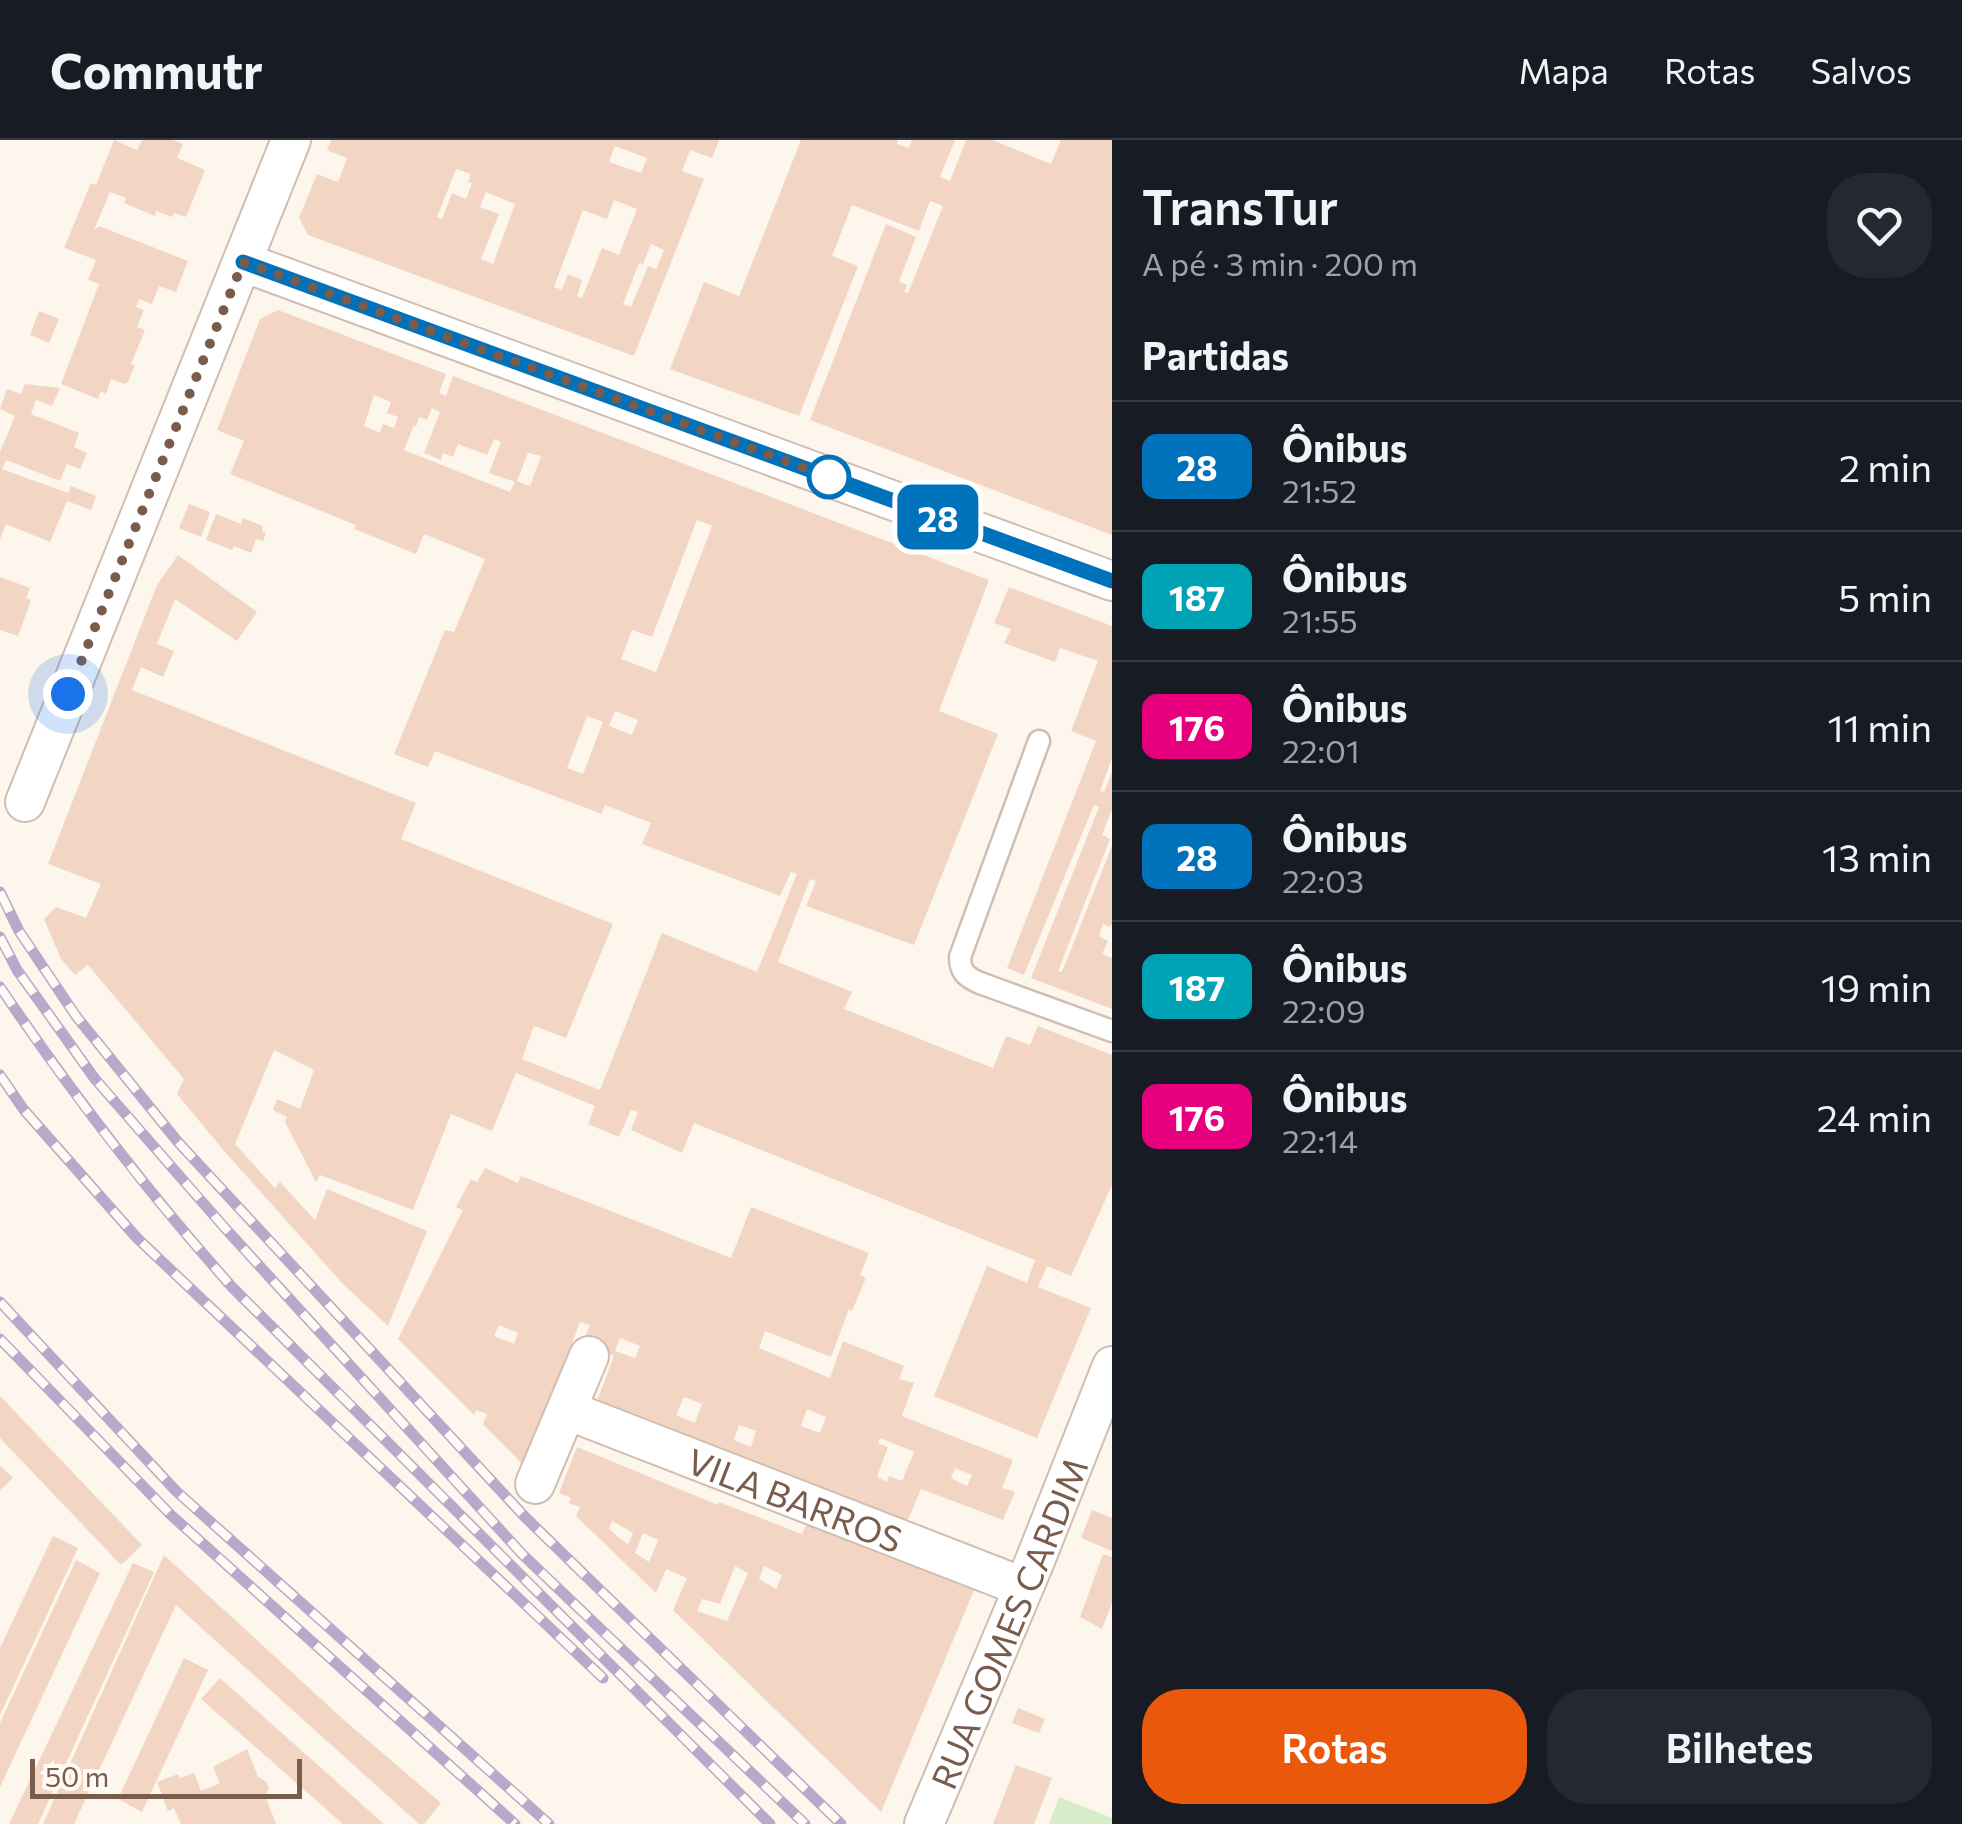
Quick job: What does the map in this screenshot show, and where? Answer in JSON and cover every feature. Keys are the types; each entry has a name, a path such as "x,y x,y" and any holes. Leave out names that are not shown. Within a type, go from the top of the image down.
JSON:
{"street":[{"path":"25,802 290,140"},
{"path":"243,262 1112,581"},
{"path":"535,1484 589,1356"},
{"name":"RUA GOMES CARDIM","path":"924,1824 1112,1366"},
{"name":"VILA BARROS","path":"566,1410 1023,1587"}],"lane":[{"path":"1039,740 960,956 960,967 967,978 1112,1031"}],"green space":[{"path":"1059,1797 1112,1818 1112,1824 1049,1824"}],"building":[{"path":"114,140 137,150 142,140 173,140 183,144 177,158 205,170 186,217 156,211 155,216 124,203 126,198 110,192 94,230 99,226 188,261 176,292 159,286 152,304 139,299 136,307 144,310 137,327 145,330 131,364 135,365 128,382 111,379 106,394 101,391 98,399 61,384 99,284 88,280 96,260 64,248"},
{"path":"331,140 719,140 712,158 690,150 682,171 704,179 634,356 308,235 299,218 317,174 338,182 347,158 327,150","holes":["615,146 647,158 641,173 609,162","456,169 471,174 466,199 452,193 442,219 437,217","486,192 515,204 493,264 481,259 499,214 480,207","614,200 637,209 619,255 602,248 582,298 577,296 582,280 568,274 562,290 554,287 583,210 607,219","651,244 664,250 656,269 648,266 631,307 623,304 639,263 643,264"]},
{"path":"801,140 898,140 897,144 909,148 912,140 955,140 940,177 950,181 966,140 992,140 1051,164 1061,140 1112,140 1112,535 810,420 886,224 916,237 899,282 907,285 904,292 908,293 943,206 930,201 919,231 852,205 832,256 858,266 799,416 670,369 704,282 739,296"},
{"path":"278,310 446,374 439,393 446,396 453,376 989,580 939,711 998,734 914,945 806,906 816,881 810,879 778,962 852,992 844,1009 993,1068 1006,1036 1030,1045 1038,1026 1112,1055 1112,1185 1071,1276 1047,1266 1038,1287 1091,1308 1037,1438 934,1396 987,1266 1027,1283 1035,1260 694,1123 682,1153 631,1130 638,1112 631,1110 619,1137 588,1124 595,1106 516,1073 492,1131 451,1114 413,1210 320,1175 316,1182 285,1122 287,1117 273,1110 277,1099 300,1109 314,1070 274,1050 235,1144 275,1188 280,1182 315,1220 327,1189 427,1231 388,1326 343,1284 225,1152 177,1094 184,1079 88,965 75,975 61,959 44,919 56,907 86,918 101,884 48,864 157,585 178,555 257,612 237,641 175,599 157,644 174,651 163,677 141,667 132,690 416,803 401,839 613,924 566,1038 534,1026 522,1059 600,1090 662,933 757,972 797,874 791,872 780,896 642,844 651,823 605,805 602,814 435,751 428,767 394,754 445,630 454,632 485,559 424,534 416,554 230,474 244,441 217,430 260,319","holes":["374,395 391,402 387,413 398,417 394,428 383,424 380,433 364,426","432,408 440,412 424,453 441,460 443,453 453,457 458,444 487,455 494,439 501,442 489,473 515,482 510,492 404,450 419,417 427,420","528,453 541,456 530,486 517,481","697,520 712,526 656,672 621,659 632,630 652,637","615,711 638,720 632,735 609,726","587,716 603,722 583,774 567,768"]},
{"path":"39,311 59,319 49,343 30,335"},
{"path":"25,384 60,388 52,406 36,400 31,414 79,433 74,447 87,453 80,469 67,464 60,481 6,460 2,469 68,493 71,486 96,496 91,510 67,501 50,542 6,524 0,539 0,452 15,416 0,409 7,389 21,394"},
{"path":"189,504 210,512 201,537 179,528"},
{"path":"216,514 241,524 243,518 263,526 263,541 256,539 251,553 206,540"},
{"path":"0,577 30,588 26,598 31,600 18,636 0,630"},
{"path":"1009,587 1112,626 1112,758 1100,791 1104,792 1112,773 1112,809 1102,835 1110,839 1058,971 1062,972 1112,846 1112,924 1103,924 1099,936 1108,941 1102,954 1112,958 1112,1009 1031,978 1099,807 1094,805 1024,975 1007,968 1096,741 1071,731 1098,661 1060,648 1055,662 1004,643 1011,629 994,623"},
{"path":"485,1168 518,1183 521,1176 731,1258 751,1207 869,1253 860,1275 866,1278 831,1357 765,1331 759,1348 830,1378 843,1341 904,1366 899,1379 914,1383 902,1416 1013,1460 1002,1488 1015,1492 1003,1520 921,1489 907,1522 597,1401 614,1356 582,1343 590,1325 580,1322 525,1467 483,1424 487,1414 476,1410 474,1415 398,1339 463,1210 456,1207 471,1179 477,1182","holes":["499,1325 518,1333 514,1344 494,1336","620,1338 640,1346 635,1358 615,1351","684,1397 702,1404 695,1423 676,1415","807,1409 826,1417 820,1433 801,1426","739,1425 756,1431 751,1447 734,1440","880,1438 914,1452 902,1481 889,1476 887,1482 877,1477 888,1447 878,1443","955,1468 972,1475 967,1486 951,1478"]},
{"path":"0,1396 142,1545 121,1565 0,1438"},
{"path":"577,1447 718,1505 719,1502 802,1534 807,1523 975,1588 881,1812 673,1610 687,1578 666,1569 656,1593 576,1516 580,1507 559,1493","holes":["612,1521 633,1533 628,1545 609,1529","643,1533 658,1540 649,1562 635,1553","735,1566 748,1573 727,1621 697,1611 702,1599 720,1604","764,1566 782,1575 776,1589 759,1579"]},
{"path":"0,1465 13,1478 0,1490"},
{"path":"1092,1510 1112,1518 1112,1551 1081,1538"},
{"path":"53,1536 78,1548 0,1715 0,1648"},
{"path":"1103,1554 1112,1557 1112,1603 1102,1629 1080,1617"},
{"path":"164,1555 441,1803 424,1824 419,1824 176,1605 74,1824 43,1824"},
{"path":"76,1560 100,1573 0,1787 0,1723"},
{"path":"133,1563 154,1572 38,1824 9,1824"},
{"path":"184,1658 208,1670 142,1812 118,1799"},
{"path":"220,1678 384,1824 343,1824 201,1699"},
{"path":"1018,1708 1045,1719 1039,1733 1012,1723"},
{"path":"247,1749 258,1777 266,1781 269,1789 265,1795 276,1824 181,1824 174,1808 168,1811 157,1782 194,1773 201,1791 220,1783 213,1767"},
{"path":"1016,1765 1052,1778 1034,1824 993,1824"}],"railway":[{"path":"0,892 19,931 76,1016 178,1142 525,1517 841,1824"},
{"path":"0,937 17,970 95,1079 224,1227 522,1554 805,1824"},
{"path":"0,987 111,1141 232,1287 770,1824"},
{"path":"0,1075 24,1110 137,1238 603,1678"},
{"path":"0,1302 176,1491 549,1824"},
{"path":"0,1339 171,1515 515,1824"}],"bus line":[{"name":"28","path":"243,262 1112,581"}],"route":[{"path":"68,694 243,262 829,477"}]}
